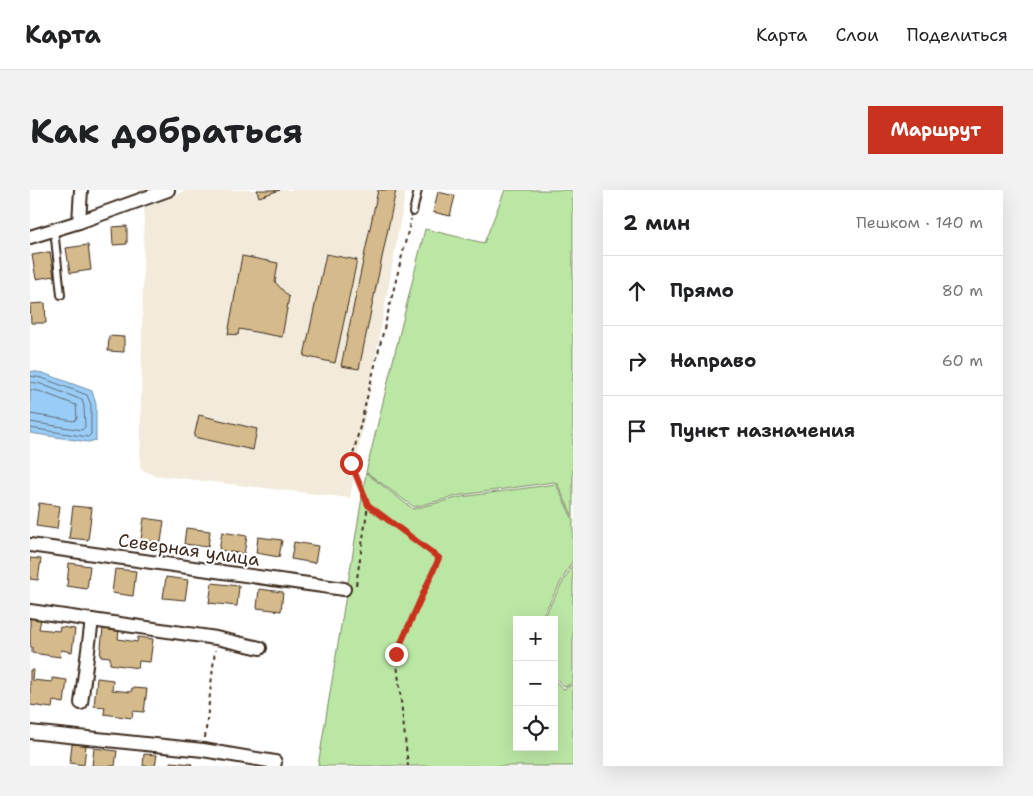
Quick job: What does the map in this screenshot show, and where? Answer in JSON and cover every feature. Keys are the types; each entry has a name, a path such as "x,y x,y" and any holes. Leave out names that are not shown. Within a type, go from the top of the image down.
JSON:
{"street":[{"path":"78,222 81,190"},
{"path":"30,237 168,190"},
{"name":"Северная улица","path":"30,544 349,589"},
{"path":"30,611 216,638 260,648"},
{"path":"81,703 92,620"},
{"path":"30,732 203,750 275,762 274,766"}],"lane":[{"path":"413,212 418,190"},
{"path":"54,229 61,294"}],"path":[{"path":"408,766 396,654 439,558 368,505 351,463 413,212"},
{"path":"349,589 368,505"},
{"path":"203,750 216,638"}],"shaded area":[{"path":"187,190 406,190 350,498 153,475 140,469 144,208"}],"green space":[{"path":"505,190 573,190 573,517 557,483 554,482 461,495 414,507 366,472 425,229 484,243"},
{"path":"366,473 413,509 461,497 556,484 573,520 573,560 542,616 513,616 513,751 558,751 558,684 564,689 573,684 573,766 318,766"},
{"path":"573,564 573,682 565,687 558,681 558,616 544,616"}],"water":[{"path":"30,371 43,373 92,391 96,404 96,440 88,442 30,433"}],"building":[{"path":"257,190 280,190 259,197"},
{"path":"378,190 396,190 359,369 341,366"},
{"path":"438,192 455,196 450,216 433,212"},
{"path":"127,226 127,244 113,245 112,227"},
{"path":"88,245 91,270 70,273 66,248"},
{"path":"50,252 54,276 36,279 32,255"},
{"path":"326,254 357,260 335,363 304,356"},
{"path":"242,256 278,263 275,282 289,297 282,337 239,329 238,335 228,334"},
{"path":"45,303 46,323 31,323 30,304"},
{"path":"109,336 124,337 124,352 108,351"},
{"path":"199,415 257,429 253,450 194,437"},
{"path":"39,503 60,506 57,529 36,526"},
{"path":"73,506 92,508 88,540 69,538"},
{"path":"144,518 164,521 161,542 141,540"},
{"path":"186,528 210,531 208,547 184,544"},
{"path":"222,532 247,536 244,554 219,550"},
{"path":"258,537 282,540 279,557 256,553"},
{"path":"294,542 318,546 315,563 291,559"},
{"path":"30,558 41,559 38,580 30,579"},
{"path":"69,563 90,566 87,589 67,586"},
{"path":"115,569 136,571 133,596 112,593"},
{"path":"166,577 188,580 185,600 163,598"},
{"path":"212,583 239,586 237,606 209,603"},
{"path":"259,589 283,592 281,611 257,608"},
{"path":"30,618 41,619 39,629 59,631 60,627 75,629 72,652 61,650 60,657 32,653 32,647 30,646"},
{"path":"103,628 119,630 118,639 137,642 138,637 153,639 150,662 139,661 138,668 110,664 110,657 100,656"},
{"path":"30,670 33,670 32,680 52,682 52,678 67,680 64,703 53,701 52,708 30,705"},
{"path":"97,678 113,680 112,690 131,692 132,688 147,689 144,712 133,711 132,718 104,714 105,707 94,706"},
{"path":"72,744 86,745 84,765 70,763"},
{"path":"94,748 117,751 115,766 92,766"},
{"path":"144,754 157,755 155,766 143,766"},
{"path":"171,762 192,764 191,766 171,766"}],"route":[{"path":"351,463 368,505 439,558 396,654"}]}
